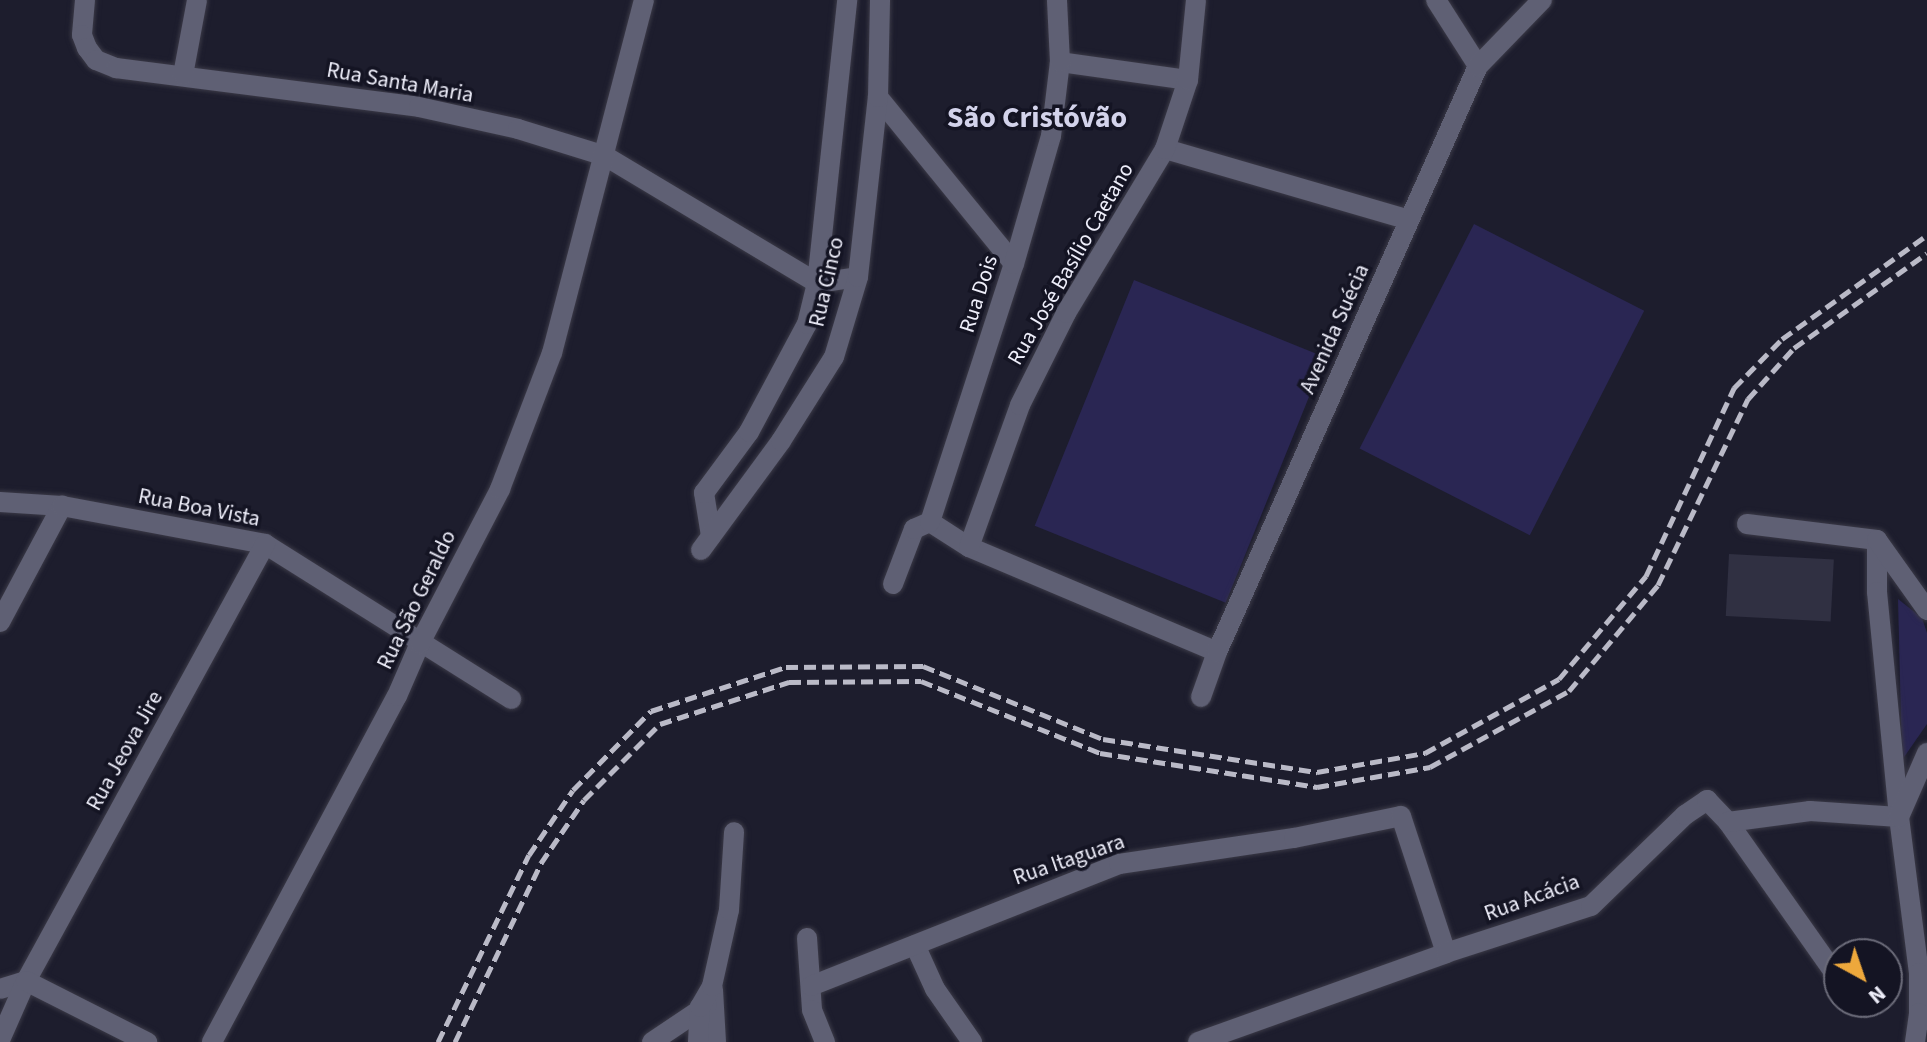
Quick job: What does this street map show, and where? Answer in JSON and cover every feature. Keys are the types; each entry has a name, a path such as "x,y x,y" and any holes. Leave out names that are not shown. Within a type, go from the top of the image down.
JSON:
{"street":[{"name":"Rua Santa Maria","path":"85,0 82,35 96,60 116,68 419,107 518,129 605,156 817,283"},
{"path":"183,75 197,0"},
{"path":"605,156 644,0"},
{"name":"Rua Cinco","path":"847,0 817,283 807,324 757,418 704,493 706,543 781,441 834,357 858,277 878,97 880,0"},
{"name":"Rua Dois","path":"893,584 914,529 930,522 1014,264 1051,136 1060,62 1057,0"},
{"name":"Rua José Basílio Caetano","path":"969,547 1020,405 1066,313 1165,149 1188,80 1196,0"},
{"path":"1436,0 1478,66"},
{"name":"Avenida Suécia","path":"1201,697 1217,652 1478,66 1542,0"},
{"path":"1060,62 1188,80"},
{"path":"878,97 1014,264"},
{"path":"1165,149 1409,220"},
{"name":"Rua São Geraldo","path":"212,1042 397,696 420,643 506,476 552,353 605,156"},
{"path":"817,283 858,277"},
{"name":"Rua Boa Vista","path":"0,502 62,506 265,544 511,699"},
{"path":"0,622 62,506"},
{"path":"930,522 969,547 1217,652"},
{"path":"1747,524 1877,540 1923,603"},
{"path":"1877,540 1877,592 1899,817 1923,977 1923,1016 1915,1042"},
{"name":"Rua Jeova Jire","path":"0,1040 26,981 265,544"},
{"path":"1877,592 1893,586 1923,603"},
{"path":"1899,817 1927,753"},
{"name":"Rua Acácia","path":"1198,1042 1446,953 1591,906 1685,815 1707,800 1728,822"},
{"path":"1823,957 1728,822 1810,811 1899,817"},
{"name":"Rua Itaguara","path":"811,986 1119,864 1294,838 1401,816 1446,953"},
{"path":"698,1042 729,910 734,832"},
{"path":"807,938 812,1010 825,1042"},
{"path":"915,945 935,989 972,1042"},
{"path":"0,989 26,981 147,1042"},
{"path":"652,1042 709,998"},
{"path":"709,998 716,1042"}],"shaded area":[{"path":"1474,224 1644,311 1530,535 1360,449"},
{"path":"1134,280 1325,357 1226,603 1035,526"},
{"path":"1898,599 1922,618 1927,633 1927,724 1902,760"}],"building":[{"path":"1729,554 1834,559 1831,621 1726,616"}],"railway":[{"path":"438,1042 529,855 573,790 651,711 786,667 923,666 1103,739 1317,772 1425,753 1559,679 1646,576 1734,388 1782,339 1927,235"},
{"path":"455,1042 541,863 584,800 660,724 789,682 921,681 1100,753 1317,787 1430,767 1569,691 1658,585 1748,399 1794,348 1927,253"}],"district":[{"name":"São Cristóvão","path":"1037,118"}]}
